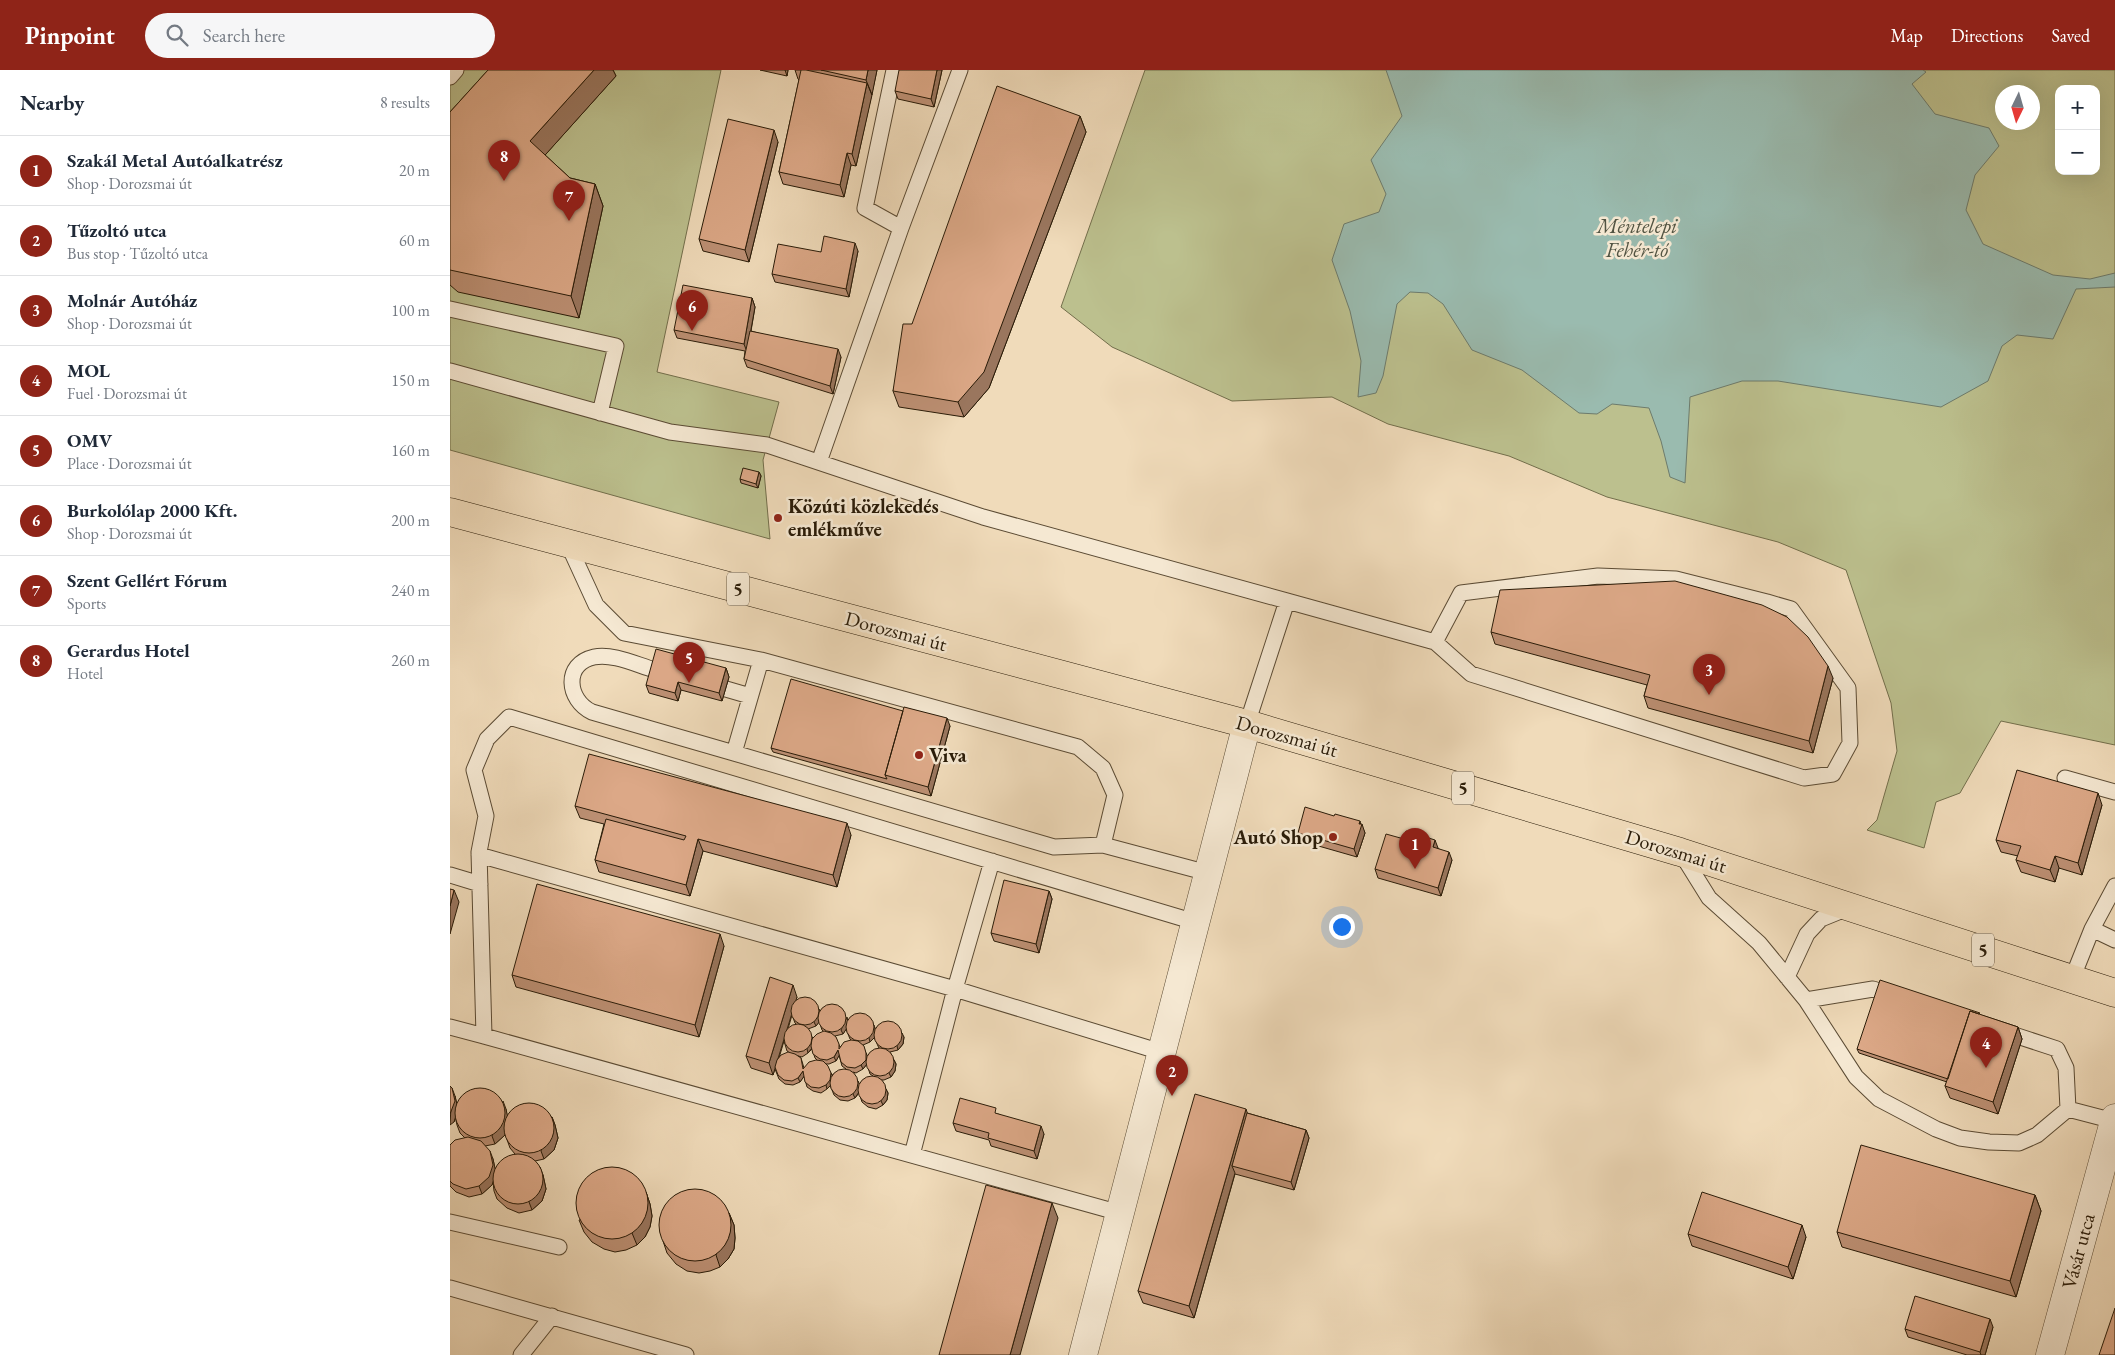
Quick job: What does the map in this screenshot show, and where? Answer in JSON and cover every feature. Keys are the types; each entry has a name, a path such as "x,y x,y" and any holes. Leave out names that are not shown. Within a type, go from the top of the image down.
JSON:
{"main road":[{"name":"Dorozsmai út","path":"450,512 1247,724 1680,852 1852,906 2115,993"}],"street":[{"path":"1083,1355 1247,724"},
{"name":"Vásár utca","path":"2050,1355 2106,1179 2114,1120"}],"lane":[{"path":"450,77 456,70"},
{"path":"894,70 865,208 901,228"},
{"path":"819,462 901,228 960,70"},
{"path":"450,309 616,346 600,413"},
{"path":"450,371 670,432 767,445 983,518 1435,642 1472,674 1804,778 1833,774 1850,743 1848,688 1791,609 1722,590 1676,579 1598,576 1460,592 1435,642"},
{"path":"568,544 596,605 624,633 761,660 1078,747 1103,768 1115,795 1103,845"},
{"path":"1247,724 1287,602"},
{"path":"655,670 615,658 594,658 585,661 578,667 572,684 573,693 577,702 592,712 1054,847 1103,845 1208,873"},
{"path":"734,753 761,660"},
{"path":"726,689 750,696"},
{"path":"484,1036 479,855 486,816 474,770 487,739 509,717 1195,922"},
{"path":"2065,778 2115,792"},
{"path":"1680,852 1709,898 1759,943 1806,1000 1856,1077 1879,1099 1936,1129 1960,1138 1989,1142 2019,1143 2037,1135 2068,1109"},
{"path":"479,855 955,989 1161,1052"},
{"path":"912,1155 955,989 992,861"},
{"path":"450,875 480,884"},
{"path":"2072,979 2092,929 2115,886"},
{"path":"1787,977 1811,929 1821,919 1852,906"},
{"path":"2092,929 2115,940"},
{"path":"1806,1000 1873,989 1910,1001"},
{"path":"1984,1025 2057,1049 2066,1068 2068,1109"},
{"path":"450,1027 1120,1213"},
{"path":"2068,1109 2114,1120"},
{"path":"450,1222 560,1247"},
{"path":"450,1288 686,1355"},
{"path":"521,1355 552,1316"}],"green space":[{"path":"450,70 721,70 657,372 779,402 763,460 770,539 450,450"},
{"path":"1145,70 2115,70 2115,745 2001,721 1960,793 1936,802 1924,848 1867,830 1877,820 1897,751 1891,703 1846,570 1778,542 1607,497 1509,456 1388,424 1332,397 1232,401 1112,347 1061,307"}],"water":[{"name":"Méntelepi Fehér-tó","path":"1386,70 1923,70 1926,72 1912,84 1935,114 1989,128 1999,146 1975,175 1966,210 1983,244 2053,275 2090,279 2115,273 2115,287 2076,289 2053,339 2017,335 2002,346 1988,381 1941,407 1778,381 1742,381 1690,397 1685,483 1670,477 1661,441 1649,408 1612,404 1597,414 1579,413 1522,370 1472,350 1443,304 1428,293 1410,292 1397,304 1383,376 1376,393 1358,397 1361,361 1350,311 1332,260 1344,224 1379,212 1386,194 1371,160 1402,116"}],"building":[{"path":"488,70 594,70 530,141 570,178 595,184 571,296 450,270 450,112"},
{"path":"801,70 867,83 852,154 847,153 840,185 779,172"},
{"path":"821,70 868,70 866,80"},
{"path":"899,70 937,70 931,99 895,91"},
{"path":"997,86 1080,116 984,372 958,402 893,391 903,324 912,324"},
{"path":"728,119 774,130 745,250 699,239"},
{"path":"824,236 855,243 846,289 772,274 778,244 821,252"},
{"path":"683,285 752,298 744,344 674,330"},
{"path":"750,331 838,349 830,386 744,359"},
{"path":"743,468 759,472 756,484 740,479"},
{"path":"1675,581 1762,605 1787,617 1808,637 1828,666 1809,741 1644,696 1650,675 1491,632 1500,590"},
{"path":"656,649 726,668 719,693 678,682 675,693 646,685"},
{"path":"791,679 903,711 885,775 887,779 771,748"},
{"name":"Viva","path":"904,707 947,718 928,787 885,775"},
{"path":"589,754 847,823 833,875 698,839 686,885 595,860 606,819 684,840 686,836 575,806"},
{"path":"2017,770 2098,793 2078,863 2055,856 2050,870 2016,860 2021,846 1996,840"},
{"name":"Autó Shop","path":"1305,807 1334,816 1335,814 1360,821 1359,824 1362,824 1354,849 1298,833"},
{"path":"1406,831 1435,840 1433,847 1449,852 1438,888 1375,869 1386,834 1404,839"},
{"path":"1004,880 1049,891 1036,944 991,933"},
{"path":"537,884 720,934 695,1025 512,975"},
{"path":"450,889 454,890 450,906"},
{"path":"770,977 793,985 769,1063 746,1056"},
{"path":"1880,980 1980,1013 1970,1011 1948,1079 1857,1049"},
{"path":"805,997 815,1001 819,1011 815,1021 805,1025 795,1021 791,1011 795,1001"},
{"path":"832,1004 842,1008 846,1018 842,1028 832,1032 822,1028 818,1018 822,1008"},
{"path":"1970,1011 2018,1027 1993,1102 1945,1086"},
{"path":"860,1013 870,1017 874,1027 870,1037 860,1041 850,1037 846,1027 850,1017"},
{"path":"888,1021 898,1025 902,1035 898,1045 888,1049 878,1045 874,1035 878,1025"},
{"path":"798,1024 808,1028 812,1038 808,1048 798,1052 788,1048 784,1038 788,1028"},
{"path":"824,1031 836,1037 839,1049 844,1042 858,1041 864,1046 866,1060 855,1068 847,1067 841,1062 838,1050 834,1057 827,1060 820,1059 813,1054 812,1039"},
{"path":"880,1048 890,1052 894,1062 890,1072 880,1076 870,1072 866,1062 870,1052"},
{"path":"788,1052 801,1058 803,1069 809,1062 823,1061 831,1073 830,1080 826,1085 819,1088 811,1087 805,1082 803,1071 798,1078 792,1081 784,1080 778,1075 775,1067 781,1055"},
{"path":"844,1069 854,1073 858,1083 854,1093 844,1097 834,1093 830,1083 834,1073"},
{"path":"872,1076 882,1080 886,1090 882,1100 872,1104 862,1100 858,1090 862,1080"},
{"path":"450,1086 455,1101 450,1114"},
{"path":"475,1088 485,1088 498,1095 505,1108 505,1118 498,1131 485,1138 475,1138 466,1134 459,1127 455,1118 455,1108 459,1099 466,1092"},
{"path":"1195,1094 1246,1109 1189,1306 1138,1291"},
{"path":"960,1098 996,1108 995,1113 1041,1126 1034,1151 988,1138 989,1133 953,1123"},
{"path":"524,1103 534,1103 547,1110 554,1123 554,1133 547,1146 534,1153 524,1153 515,1149 508,1142 504,1133 504,1123 508,1114 515,1107"},
{"path":"1247,1113 1306,1130 1291,1182 1232,1166"},
{"path":"468,1137 481,1141 490,1151 493,1165 489,1177 479,1186 466,1189 450,1181 450,1145 455,1140"},
{"path":"1861,1145 2035,1195 2010,1281 1837,1232"},
{"path":"513,1154 523,1154 536,1161 543,1174 543,1184 536,1197 523,1204 513,1204 504,1200 497,1193 493,1184 493,1174 497,1165 504,1158"},
{"path":"612,1167 632,1173 642,1183 648,1203 642,1223 632,1233 612,1239 592,1233 582,1223 576,1203 582,1183 592,1173"},
{"path":"986,1185 1052,1203 1010,1355 939,1355"},
{"path":"695,1189 715,1195 725,1205 731,1225 725,1245 715,1255 695,1261 675,1255 665,1245 659,1225 665,1205 675,1195"},
{"path":"1702,1192 1802,1225 1788,1267 1688,1234"},
{"path":"1915,1296 1990,1319 1980,1352 1905,1329"},
{"path":"2115,1308 2115,1355 2099,1355"}],"place":[{"name":"Gerardus Hotel","path":"504,181"},
{"name":"Szent Gellért Fórum","path":"569,221"},
{"name":"Burkolólap 2000 Kft.","path":"692,331"},
{"name":"Közúti közlekedés emlékműve","path":"778,518"},
{"name":"OMV","path":"689,683"},
{"name":"Molnár Autóház","path":"1709,695"},
{"name":"Viva","path":"919,755"},
{"name":"Autó Shop","path":"1333,837"},
{"name":"Szakál Metal Autóalkatrész","path":"1415,869"},
{"name":"MOL","path":"1986,1068"},
{"name":"Tűzoltó utca","path":"1172,1096"}]}
